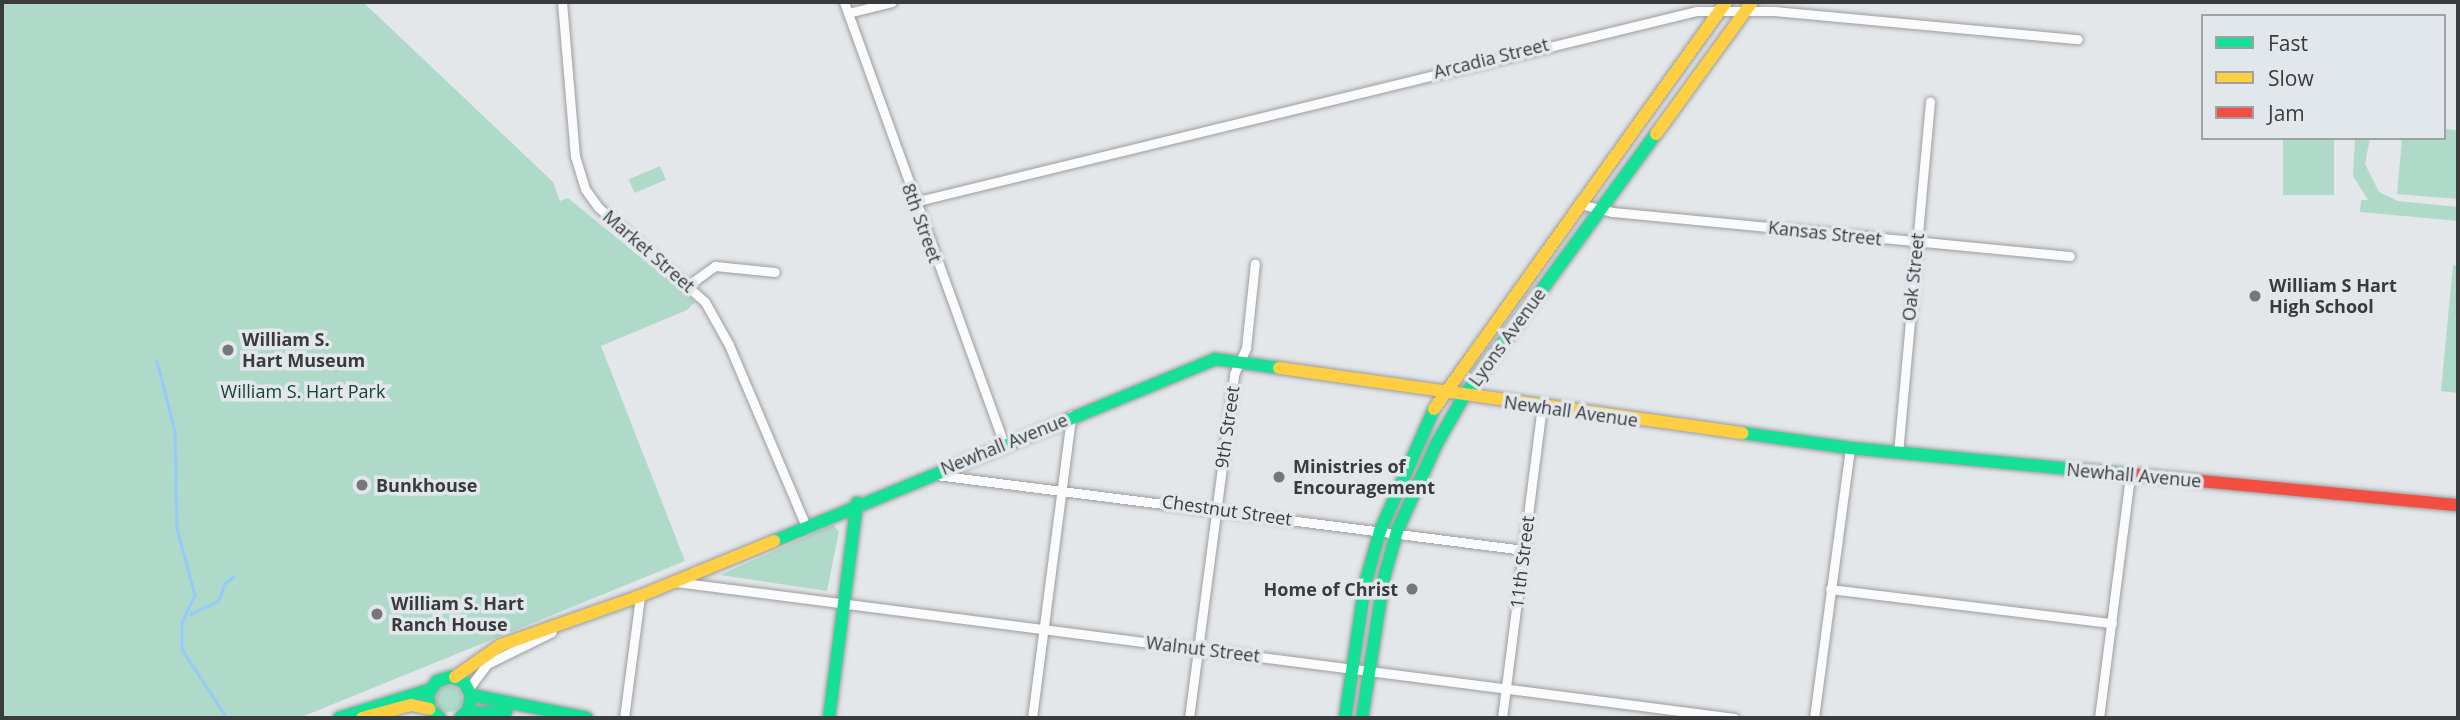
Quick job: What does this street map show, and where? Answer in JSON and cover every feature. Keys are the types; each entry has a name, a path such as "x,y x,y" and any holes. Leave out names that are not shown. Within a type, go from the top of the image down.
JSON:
{"street":[{"name":"Market Street","path":"562,2 575,156 585,189 607,216 690,284 724,335 804,524"},
{"name":"8th Street","path":"845,2 914,202 1004,443"},
{"path":"848,13 892,2"},
{"name":"Arcadia Street","path":"914,202 1654,18 1722,6 1750,5 2078,39"},
{"name":"Lyons Avenue","path":"1362,718 1368,672 1397,531 1426,465 1464,396 1750,5"},
{"name":"Lyons Avenue","path":"1345,718 1365,584 1380,531 1409,458 1445,392 1722,6"},
{"name":"Oak Street","path":"1898,453 1930,101"},
{"name":"Kansas Street","path":"1580,204 1601,209 2070,256"},
{"name":"9th Street","path":"1189,718 1234,374 1246,348 1255,263"},
{"path":"690,284 715,266 775,272"},
{"name":"Newhall Avenue","path":"429,690 440,679 455,677 501,645 640,596 804,524 1208,360 1240,361 1464,396 1850,448 2458,505"},
{"name":"11th Street","path":"1502,718 1542,407"},
{"path":"1032,718 1071,416"},
{"path":"1814,718 1850,448"},
{"name":"Chestnut Street","path":"930,474 1397,531 1524,550"},
{"path":"2099,718 2130,475"},
{"path":"829,718 857,503"},
{"name":"Walnut Street","path":"671,582 1199,649 1658,713 1734,718"},
{"path":"1830,589 2112,623"},
{"path":"624,718 640,596"},
{"name":"Newhall Avenue","path":"470,691 487,664 567,623"},
{"path":"455,677 470,691 537,711 587,718"},
{"path":"339,718 351,710 429,690 435,713"},
{"path":"470,691 463,716 537,711"},
{"path":"362,718 411,705 435,713"}],"green space":[{"name":"William S. Hart Park","path":"2,2 363,2 553,182 560,201 568,198 695,302 687,310 601,346 685,561 299,718 2,718"},
{"path":"2446,129 2458,130 2458,199 2397,194 2402,140 2446,140"},
{"path":"2283,140 2334,140 2334,195 2283,195"},
{"path":"2355,140 2370,140 2365,164 2379,192 2398,201 2458,207 2458,221 2360,212 2361,200 2368,200 2353,176"},
{"path":"660,166 666,180 635,193 629,179"},
{"path":"2453,265 2458,266 2458,393 2441,391"},
{"path":"833,525 839,531 827,591 720,575"},
{"path":"449,686 458,690 462,699 458,708 449,712 440,708 436,699 440,690"}],"waterway":[{"path":"157,361 175,431 177,528 195,595 182,623 182,649 227,718"},
{"path":"190,614 218,601 225,583 234,576"}],"traffic: fast":[{"path":"1362,718 1384,578 1397,531 1437,443 1464,396 1656,134"},
{"path":"774,541 1215,359 1279,368"},
{"path":"1345,718 1365,584 1380,531 1434,409"},
{"path":"1742,433 1850,448 2127,474"},
{"path":"829,718 857,503"},
{"path":"440,718 430,709 428,694 437,681 451,677 464,682 471,695 468,710 460,718"},
{"path":"339,718 429,690"},
{"path":"471,695 587,718"},
{"path":"466,713 506,712"}],"traffic: slow":[{"path":"1434,409 1726,2"},
{"path":"1656,134 1752,2"},
{"path":"1279,368 1742,433"},
{"path":"455,677 501,645 640,596 774,541"},
{"path":"362,718 411,705 430,709"}],"traffic: jam":[{"path":"2127,474 2458,505"}],"place":[{"name":"William S Hart High School","path":"2255,296"},
{"name":"William S. Hart Museum","path":"228,350"},
{"name":"Ministries of Encouragement","path":"1279,477"},
{"name":"Bunkhouse","path":"362,485"},
{"name":"Home of Christ","path":"1412,589"},
{"name":"William S. Hart Ranch House","path":"377,614"}]}
